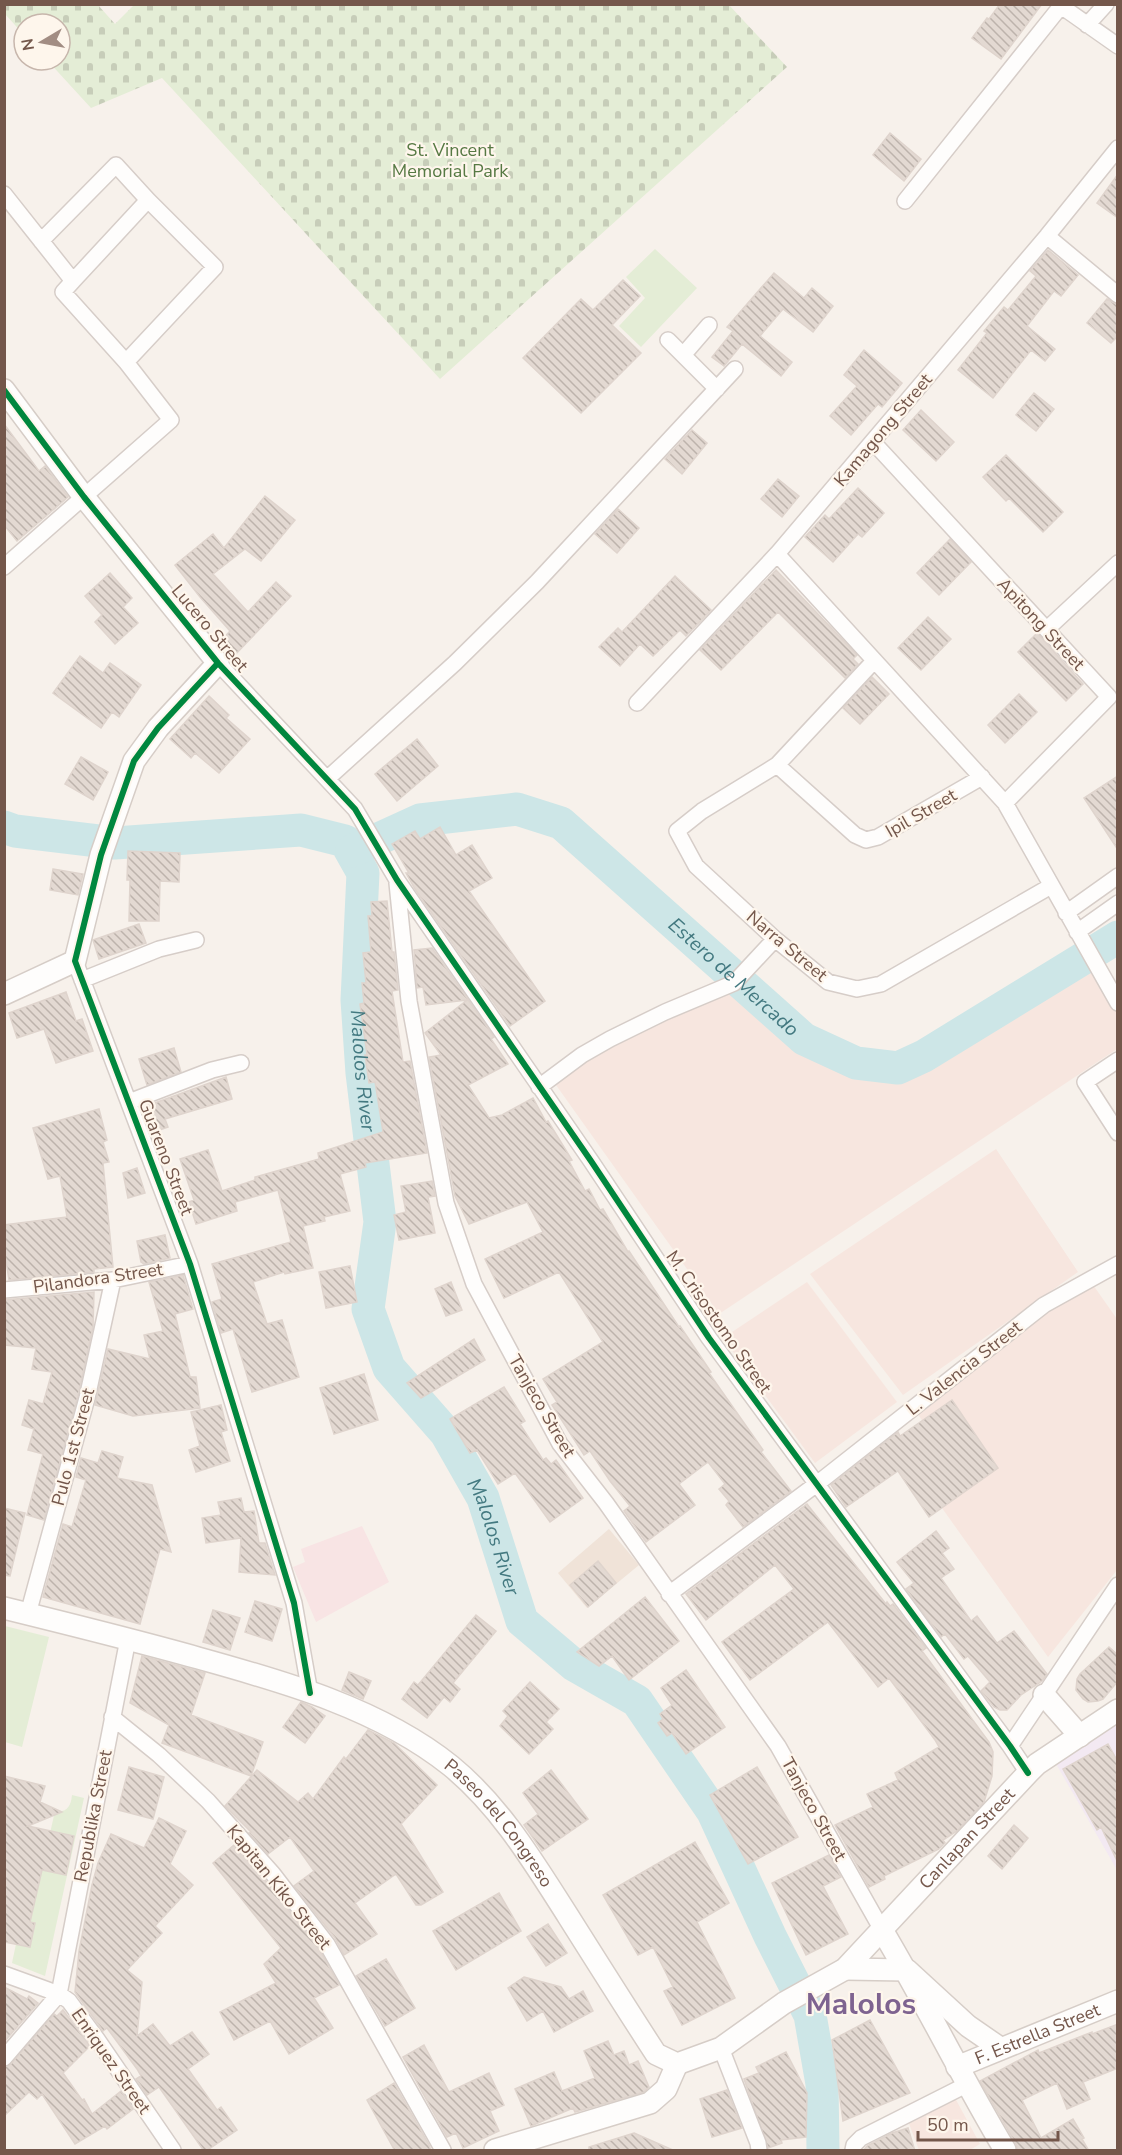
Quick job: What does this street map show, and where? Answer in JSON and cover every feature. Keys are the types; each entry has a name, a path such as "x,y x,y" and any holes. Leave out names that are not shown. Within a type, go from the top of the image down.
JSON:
{"main road":[{"name":"Lucero Street","path":"4,390 84,497 218,663"},
{"path":"4,994 78,970 101,855 134,761 159,728 218,663"},
{"name":"Paseo del Congreso","path":"4,1608 242,1670 310,1693 365,1715 410,1737 452,1767 488,1802 525,1847 656,2054 677,2064"},
{"path":"1044,1695 1080,1736"},
{"name":"Canlapan Street","path":"882,1930 1037,1764 1118,1710"},
{"path":"495,2151 650,2103 666,2089 677,2064 721,2048 784,2003 845,1969 882,1930 907,1970 962,2076 1005,2151"},
{"path":"845,1969 907,1970 968,2026 1000,2048"},
{"name":"F. Estrella Street","path":"962,2076 1000,2048 1118,2001"}],"street":[{"path":"1087,25 1106,4"},
{"path":"905,201 1060,6 1118,46"},
{"name":"Kamagong Street","path":"637,703 777,554 1047,236 1118,148"},
{"path":"41,241 116,165 215,267 126,362"},
{"path":"4,194 73,281"},
{"path":"4,567 171,420 126,362 63,292 148,200"},
{"path":"1047,236 1118,295"},
{"path":"684,354 710,325"},
{"path":"668,340 717,388"},
{"path":"328,778 455,663 537,582 735,369"},
{"name":"Apitong Street","path":"873,442 1109,697 1005,803"},
{"path":"777,554 1005,803 1118,1003"},
{"path":"1047,629 1118,563"},
{"path":"777,765 874,661"},
{"name":"Lucero Street","path":"218,663 355,808 397,880"},
{"name":"Ipil Street","path":"777,765 855,835 866,840 878,837 982,777"},
{"name":"Narra Street","path":"777,765 702,811 677,831 696,866 775,939 828,982 857,989 881,984 1051,886"},
{"path":"1066,914 1118,876"},
{"name":"M. Crisostomo Street","path":"397,880 598,1171 709,1338 818,1483 1028,1773"},
{"name":"Tanjeco Street","path":"397,880 409,1001 446,1203 474,1284 560,1444 606,1503 778,1746 882,1930"},
{"path":"1077,932 1118,903"},
{"path":"78,970 196,939"},
{"path":"539,1087 582,1055 610,1039 734,983 775,939"},
{"name":"Guareno Street","path":"78,970 190,1264 294,1603 310,1693"},
{"path":"1118,1060 1085,1082 1118,1133"},
{"path":"129,1102 212,1070 241,1063"},
{"name":"Pilandora Street","path":"4,1290 113,1280 190,1264"},
{"name":"L. Valencia Street","path":"669,1594 818,1483 1044,1305 1118,1264"},
{"name":"Pulo 1st Street","path":"28,1614 87,1398 113,1280"},
{"path":"1010,1746 1118,1586"},
{"name":"Republika Street","path":"59,1994 128,1639"},
{"name":"Kapitan Kiko Street","path":"112,1717 159,1755 208,1801 273,1874 327,1944 443,2151"},
{"name":"Enriquez Street","path":"4,1974 59,1994 69,2001 173,2151"},
{"path":"4,2058 59,1994"},
{"path":"721,2048 758,2143 759,2151"},
{"path":"853,2151 854,2145 861,2138 962,2076"}],"shaded area":[{"path":"1089,945 1117,997 1117,1049 719,1314 551,1078 686,993 725,980 815,1058 877,1076 910,1073"},
{"path":"996,1149 1078,1272 903,1395 810,1274"},
{"path":"807,1282 897,1402 815,1463 723,1338"},
{"path":"1091,1282 1117,1319 1117,1570 1048,1657 942,1508 963,1481 913,1407"},
{"path":"362,1526 389,1582 316,1622 293,1567 305,1562 301,1549"},
{"path":"609,1529 639,1565 587,1608 558,1573"},
{"path":"1117,1720 1117,1870 1055,1762"},
{"path":"955,2098 980,2144 970,2150 919,2150 908,2121"}],"green space":[{"name":"St. Vincent Memorial Park","path":"135,4 729,5 787,67 440,379 162,78 91,108 58,72 72,72 72,12 12,12 12,22 5,14 5,5 98,5 115,24"},
{"path":"655,249 697,288 641,347 619,326 645,298 626,277"},
{"path":"5,1626 49,1637 22,1747 5,1742"},
{"path":"72,1795 84,1798 45,1976 12,1963 16,1944 30,1946 35,1924 30,1922 55,1811 68,1808"}],"building":[{"path":"1000,4 1042,4 1001,59 972,38"},
{"path":"890,133 921,159 904,181 873,155"},
{"path":"1118,174 1118,218 1097,203"},
{"path":"1048,250 1078,275 1061,296 1054,291 1027,326 1055,349 1045,361 1031,350 993,398 958,370 987,333 984,331 1004,307 1008,310 1036,276 1030,271"},
{"path":"774,273 804,298 812,288 833,306 813,332 783,309 760,336 792,362 781,376 742,344 724,366 712,357 733,331 727,327"},
{"path":"623,280 640,296 612,325 641,353 581,413 523,358 581,299 593,310"},
{"path":"1107,299 1118,305 1118,336 1111,343 1087,323"},
{"path":"864,350 902,383 882,407 878,404 851,435 830,416 857,386 844,375"},
{"path":"1034,393 1054,409 1036,431 1016,415"},
{"path":"921,410 954,442 936,461 903,430"},
{"path":"4,424 39,471 45,466 68,497 17,541 4,525"},
{"path":"692,430 707,443 682,474 665,459"},
{"path":"1006,455 1063,512 1043,532 1009,498 1006,501 983,477"},
{"path":"778,479 799,496 782,517 761,499"},
{"path":"858,488 884,513 862,537 858,534 833,562 805,537 825,515 829,519"},
{"path":"265,496 295,520 261,561 245,549 213,574 248,612 276,582 291,596 234,656 220,642 230,631 175,565 213,534 224,548"},
{"path":"618,509 639,528 617,553 595,534"},
{"path":"950,539 971,562 939,595 917,573"},
{"path":"776,570 857,655 853,659 858,664 845,678 778,612 721,670 700,650"},
{"path":"110,573 132,598 123,607 138,623 115,644 95,622 102,615 85,596"},
{"path":"675,576 711,610 686,636 680,630 653,656 640,644 620,666 599,647 618,628 622,632"},
{"path":"928,617 951,639 921,670 898,648"},
{"path":"1037,633 1083,684 1066,701 1018,652"},
{"path":"80,656 103,673 110,663 141,685 119,717 112,712 101,728 53,693"},
{"path":"872,677 889,694 860,724 843,708"},
{"path":"1019,694 1037,712 1005,743 988,725"},
{"path":"209,696 229,715 226,718 250,739 219,773 195,753 191,758 170,739"},
{"path":"417,739 438,766 397,801 375,774"},
{"path":"81,757 108,772 93,800 65,784"},
{"path":"1118,776 1118,850 1084,798"},
{"path":"440,827 456,855 472,845 492,878 469,891 545,1001 510,1026 415,889 406,873 409,873 392,844 415,831 420,839"},
{"path":"128,851 180,853 179,882 160,881 159,921 129,921"},
{"path":"53,869 83,874 78,895 50,890"},
{"path":"387,901 398,990 392,991 403,1062 410,1061 427,1153 365,1163 366,1167 340,1174 350,1211 324,1217 325,1221 303,1226 313,1268 285,1274 284,1272 253,1282 267,1324 282,1320 299,1377 252,1392 233,1329 221,1333 212,1302 222,1299 212,1264 291,1242 278,1190 235,1202 237,1211 196,1224 189,1202 194,1200 180,1159 208,1150 222,1191 255,1180 255,1177 319,1159 318,1153 383,1132 375,1082 369,1083 360,1004 364,1003 362,983 366,983 363,953 371,952 368,916 372,916 371,902"},
{"path":"139,924 146,943 99,959 93,940"},
{"path":"432,948 494,1037 491,1039 508,1064 468,1085 489,1118 502,1115 533,1098 572,1160 569,1161 585,1191 589,1189 600,1210 603,1209 628,1252 763,1450 761,1452 791,1491 743,1527 726,1505 729,1501 719,1489 725,1484 708,1462 679,1484 695,1505 646,1542 624,1511 630,1506 590,1451 584,1455 552,1405 557,1402 543,1379 603,1342 559,1272 504,1298 485,1259 543,1232 527,1202 469,1224 455,1196 429,1057 441,1055 425,1033 467,1000 426,1005 423,987 417,988 414,950"},
{"path":"66,992 76,1021 82,1019 93,1051 56,1063 44,1029 17,1038 9,1013"},
{"path":"174,1048 181,1072 147,1085 139,1059"},
{"path":"226,1077 232,1099 165,1119 168,1127 151,1133 141,1108"},
{"path":"99,1109 107,1140 103,1142 109,1162 103,1163 113,1267 94,1269 94,1272 9,1280 4,1248 4,1225 67,1217 60,1176 48,1179 33,1128"},
{"path":"137,1168 145,1193 128,1198 123,1173"},
{"path":"432,1181 435,1196 428,1197 435,1233 399,1240 394,1215 406,1212 401,1186"},
{"path":"165,1235 170,1258 144,1264 141,1262 137,1241"},
{"path":"350,1266 357,1302 326,1308 319,1272"},
{"path":"183,1275 193,1309 175,1314 190,1377 196,1377 200,1408 133,1416 95,1405 108,1349 150,1359 144,1335 163,1331 149,1282"},
{"path":"451,1282 462,1310 446,1316 435,1289"},
{"path":"94,1292 93,1327 78,1396 44,1520 27,1515 43,1454 28,1450 34,1429 22,1425 29,1400 43,1404 52,1372 32,1369 36,1348 4,1345 4,1300"},
{"path":"474,1339 485,1360 421,1398 407,1383"},
{"path":"364,1374 378,1420 334,1434 320,1388"},
{"path":"504,1387 525,1421 520,1424 543,1460 546,1458 551,1464 556,1460 583,1498 550,1522 515,1473 498,1484 477,1450 470,1453 450,1419"},
{"path":"952,1400 998,1468 929,1517 898,1471 846,1507 831,1485 898,1432 900,1436"},
{"path":"221,1405 227,1430 221,1432 230,1461 196,1472 189,1450 200,1446 191,1412"},
{"path":"102,1451 123,1457 117,1478 152,1485 171,1552 160,1549 140,1624 43,1597 63,1524 72,1527 86,1480 76,1477 81,1458 98,1463"},
{"path":"241,1498 244,1512 254,1511 259,1543 265,1543 275,1575 239,1572 241,1538 206,1543 202,1518 221,1515 218,1502"},
{"path":"807,1504 886,1604 887,1602 890,1606 893,1604 926,1648 922,1651 989,1742 993,1752 992,1776 984,1802 957,1831 943,1840 945,1843 939,1849 884,1876 885,1879 869,1887 835,1825 873,1807 867,1794 898,1780 895,1773 939,1747 935,1740 889,1678 878,1687 828,1622 750,1680 722,1642 794,1589 775,1565 706,1620 686,1594"},
{"path":"4,1508 25,1513 10,1576 4,1575"},
{"path":"936,1531 949,1548 942,1553 954,1569 941,1578 971,1621 977,1616 997,1643 1014,1631 1047,1674 1042,1681 1021,1695 1007,1710 994,1707 981,1691 990,1682 968,1656 964,1659 945,1634 941,1637 906,1589 914,1583 897,1562"},
{"path":"598,1561 616,1583 588,1607 570,1585"},
{"path":"645,1597 679,1641 629,1680 612,1656 599,1666 577,1652"},
{"path":"255,1601 282,1609 272,1641 245,1632"},
{"path":"213,1610 240,1618 230,1650 203,1642"},
{"path":"476,1615 496,1631 453,1683 460,1689 450,1702 444,1697 427,1718 402,1699 414,1682 418,1685"},
{"path":"1109,1647 1118,1655 1118,1681 1103,1699 1088,1702 1076,1690 1077,1679"},
{"path":"142,1656 205,1673 191,1715 263,1742 251,1776 162,1743 169,1725 130,1703"},
{"path":"686,1670 725,1727 686,1754 672,1733 667,1736 658,1723 663,1719 660,1714 672,1705 661,1688"},
{"path":"349,1672 371,1681 363,1699 342,1690"},
{"path":"530,1682 559,1709 546,1722 553,1729 529,1754 500,1726 508,1716 503,1711"},
{"path":"301,1702 325,1716 305,1743 283,1727"},
{"path":"368,1730 394,1743 437,1785 401,1824 443,1892 421,1905 416,1905 396,1874 355,1903 377,1934 344,1955 335,1938 294,1886 314,1871 290,1837 268,1854 249,1833 251,1832 225,1806 257,1770 298,1802 308,1793 313,1799 344,1757 346,1759"},
{"path":"1108,1744 1118,1762 1118,1863 1101,1827 1097,1830 1063,1769"},
{"path":"129,1767 164,1777 153,1819 118,1810"},
{"path":"757,1767 798,1837 748,1864 710,1795"},
{"path":"551,1770 588,1819 542,1851 524,1825 538,1814 523,1793"},
{"path":"4,1776 45,1786 40,1802 62,1812 28,1826 74,1836 66,1875 42,1870 30,1922 35,1923 30,1947 4,1942"},
{"path":"159,1818 186,1831 170,1864 193,1885 155,1926 162,1933 127,1970 142,1982 137,2036 153,2024 170,2046 192,2032 209,2054 188,2069 217,2110 221,2107 237,2130 206,2151 159,2087 147,2095 136,2079 141,2076 137,2069 107,2028 103,2031 75,1992 79,1951 92,1885 98,1863 111,1834 144,1848"},
{"path":"1014,1825 1028,1838 1002,1869 988,1856"},
{"path":"695,1842 729,1903 697,1922 735,1998 682,2025 664,1991 673,1987 653,1947 638,1955 603,1895"},
{"path":"234,1845 262,1876 319,1949 339,1985 314,1998 333,2028 289,2054 270,2021 234,2040 220,2012 276,1983 264,1964 281,1948 213,1863"},
{"path":"829,1855 841,1877 823,1886 848,1934 806,1955 772,1883"},
{"path":"499,1893 521,1931 456,1970 433,1931"},
{"path":"548,1924 567,1953 546,1966 527,1937"},
{"path":"386,1959 415,2008 385,2026 356,1976"},
{"path":"524,1977 561,1987 569,1999 583,1991 593,2011 554,2032 543,2011 527,2021 508,1988"},
{"path":"4,1987 27,1999 29,1996 38,2003 4,2042"},
{"path":"63,2010 90,2046 63,2073 82,2100 84,2099 92,2114 121,2091 133,2109 107,2129 105,2126 75,2144 42,2094 37,2099 29,2092 4,2116 4,2067 11,2064 54,2014 57,2016"},
{"path":"870,2020 910,2093 843,2121 832,2040"},
{"path":"1118,2024 1118,2068 1083,2082 1090,2099 1067,2109 1057,2083 1022,2100 1041,2138 1073,2119 1089,2151 1018,2151 980,2081 1038,2050 1039,2053"},
{"path":"608,2041 614,2055 624,2051 629,2065 638,2061 649,2087 644,2092 575,2112 573,2108 531,2126 515,2089 554,2072 562,2091 595,2078 584,2051"},
{"path":"424,2045 449,2092 489,2073 504,2105 490,2111 499,2131 463,2148 456,2133 447,2137 403,2057"},
{"path":"786,2052 807,2093 806,2137 781,2140 782,2143 768,2148 744,2079 759,2073 756,2067"},
{"path":"394,2083 431,2151 395,2151 367,2100"},
{"path":"727,2090 742,2128 712,2137 700,2099"},
{"path":"908,2128 915,2151 863,2151 867,2146 892,2133"},
{"path":"634,2133 675,2151 589,2151 589,2147"}],"waterway":[{"name":"Estero de Mercado","path":"352,851 420,820 517,809 561,823 804,1039 856,1063 898,1068 924,1056 1118,937"},
{"name":"Malolos River","path":"4,827 15,831 115,843 301,830 345,841 363,873 357,1000 362,1073 380,1222 368,1309 389,1368 446,1433 483,1498 522,1621 574,1665 637,1701 713,1812 770,1936 810,2015 822,2084 823,2150"}],"cycle path":[{"path":"4,390 84,497 218,663 355,809 397,880 591,1161 709,1338 1028,1773"},
{"path":"218,663 158,728 134,761 101,855 75,961 190,1264 294,1603 310,1693"}],"district":[{"name":"Malolos","path":"861,2004"}]}
